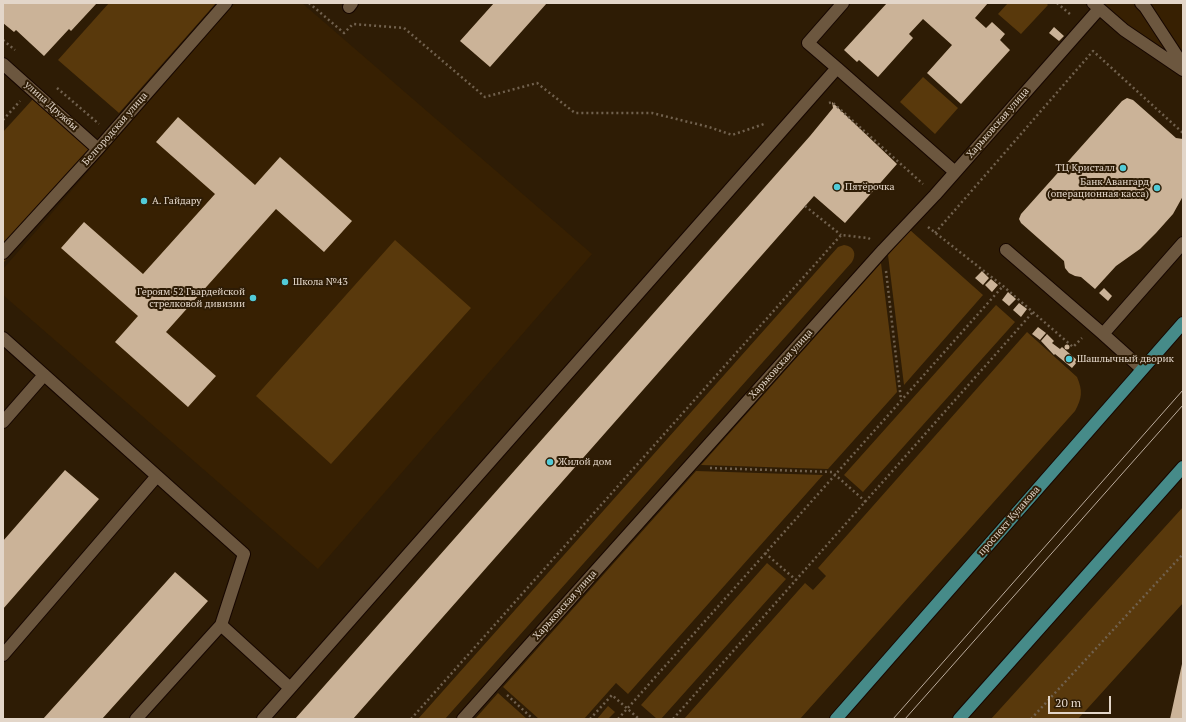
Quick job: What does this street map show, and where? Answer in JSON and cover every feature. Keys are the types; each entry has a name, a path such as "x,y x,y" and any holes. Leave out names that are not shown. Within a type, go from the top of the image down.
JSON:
{"main road":[{"name":"проспект Кулакова","path":"836,719 1183,323"},
{"path":"959,719 1183,467"}],"street":[{"name":"Белгородская улица","path":"3,253 98,149 226,3"},
{"path":"843,3 808,43 955,172"},
{"path":"1140,3 1145,7 1183,65"},
{"path":"1097,5 1124,30 1183,70"},
{"name":"Харьковская улица","path":"463,719 883,250 935,195 1097,5"},
{"name":"улица Дружбы","path":"3,64 98,149"},
{"path":"263,719 836,68"},
{"path":"1103,334 1183,243"},
{"path":"1006,250 1142,369"},
{"path":"3,338 244,554 221,625 136,719"},
{"path":"3,422 44,375"},
{"path":"3,655 157,476"},
{"path":"221,625 290,688"}],"path":[{"path":"309,3 344,33 354,24 404,28 485,97 536,83 575,113 652,113 709,127 732,135 768,123"},
{"path":"935,233 1093,51 1183,132"},
{"path":"3,120 31,89"},
{"path":"825,105 832,102 935,195"},
{"path":"805,206 841,235 868,238 883,250 901,400"},
{"path":"916,216 935,233 1003,286 1074,347"},
{"path":"411,719 841,235"},
{"path":"618,719 1003,286"},
{"path":"673,719 1033,312"},
{"path":"688,468 832,472 866,502"},
{"path":"765,553 796,580"},
{"path":"1031,719 1183,554"},
{"path":"494,684 533,719"},
{"path":"590,719 612,695 639,719"}],"shaded area":[{"path":"109,3 216,3 119,113 58,60"},
{"name":"Школа №43","path":"235,3 302,3 592,254 318,569 3,295 3,269"},
{"path":"1008,3 1046,3 1048,5 1021,34 998,14"},
{"path":"1098,3 1183,3 1183,79 1156,56"},
{"path":"923,77 958,108 935,134 900,102"},
{"path":"33,99 98,156 3,263 3,132"},
{"path":"910,230 983,295 904,385 888,255"},
{"path":"395,240 471,308 331,464 256,396"},
{"path":"844,245 850,247 854,251 854,259 852,262 445,719 418,719 838,247"},
{"path":"881,263 897,392 828,469 701,465"},
{"path":"996,305 1015,322 863,492 844,475"},
{"path":"1027,332 1077,377 1081,394 1075,411 800,719 684,719 805,583 813,590 826,576 818,568"},
{"path":"696,471 823,475 628,694 616,683 584,719 539,719 503,687"},
{"path":"1183,507 1183,603 1078,719 991,719"},
{"path":"767,563 786,579 661,719 657,719 641,705"},
{"path":"498,693 527,719 475,719"},
{"path":"608,706 615,712 608,719 597,719"}],"building":[{"path":"3,3 97,3 71,31 69,29 44,56 16,30 14,32 3,23"},
{"path":"494,3 547,3 490,67 460,41"},
{"path":"887,3 988,3 975,18 986,28 992,22 1005,34 1000,40 1010,50 961,104 927,73 952,45 923,19 909,34 913,38 878,77 859,60 857,62 844,50"},
{"path":"1054,27 1064,36 1059,41 1049,33"},
{"name":"ТЦ Кристалл","path":"1127,98 1133,100 1176,138 1183,139 1183,196 1173,214 1156,233 1140,249 1116,266 1095,289 1081,277 1069,273 1065,268 1064,261 1021,223 1019,219 1021,214 1122,101"},
{"name":"Жилой дом","path":"832,102 897,164 845,223 814,196 353,719 295,719 810,136 833,108"},
{"path":"178,117 255,185 280,157 352,221 324,252 276,209 166,332 216,376 188,407 115,342 138,316 61,248 84,222 143,274 215,194 156,142"},
{"path":"982,271 989,278 983,285 975,278"},
{"path":"991,279 998,285 992,292 985,285"},
{"path":"1104,288 1112,296 1108,301 1099,293"},
{"path":"1008,292 1016,299 1009,306 1002,300"},
{"path":"1019,303 1027,309 1021,317 1013,310"},
{"path":"1038,327 1046,333 1040,340 1032,334"},
{"path":"1047,334 1054,341 1052,343 1060,349 1062,347 1078,361 1072,368 1055,354 1054,355 1041,341"},
{"path":"1065,345 1069,345 1069,349 1065,349"},
{"path":"65,470 99,499 3,609 3,541"},
{"path":"175,572 208,601 102,719 43,719"},
{"path":"1182,664 1183,719 1170,719"}],"tram line":[{"path":"893,719 1183,390"},
{"path":"905,719 1183,405"}],"place":[{"name":"ТЦ Кристалл","path":"1123,168"},
{"name":"Пятёрочка","path":"837,187"},
{"name":"Банк Авангард (операционная касса)","path":"1157,188"},
{"name":"А. Гайдару","path":"144,201"},
{"name":"Школа №43","path":"285,282"},
{"name":"Героям 52 Гвардейской стрелковой дивизии","path":"253,298"},
{"name":"Шашлычный дворик","path":"1069,359"},
{"name":"Жилой дом","path":"550,462"}]}
